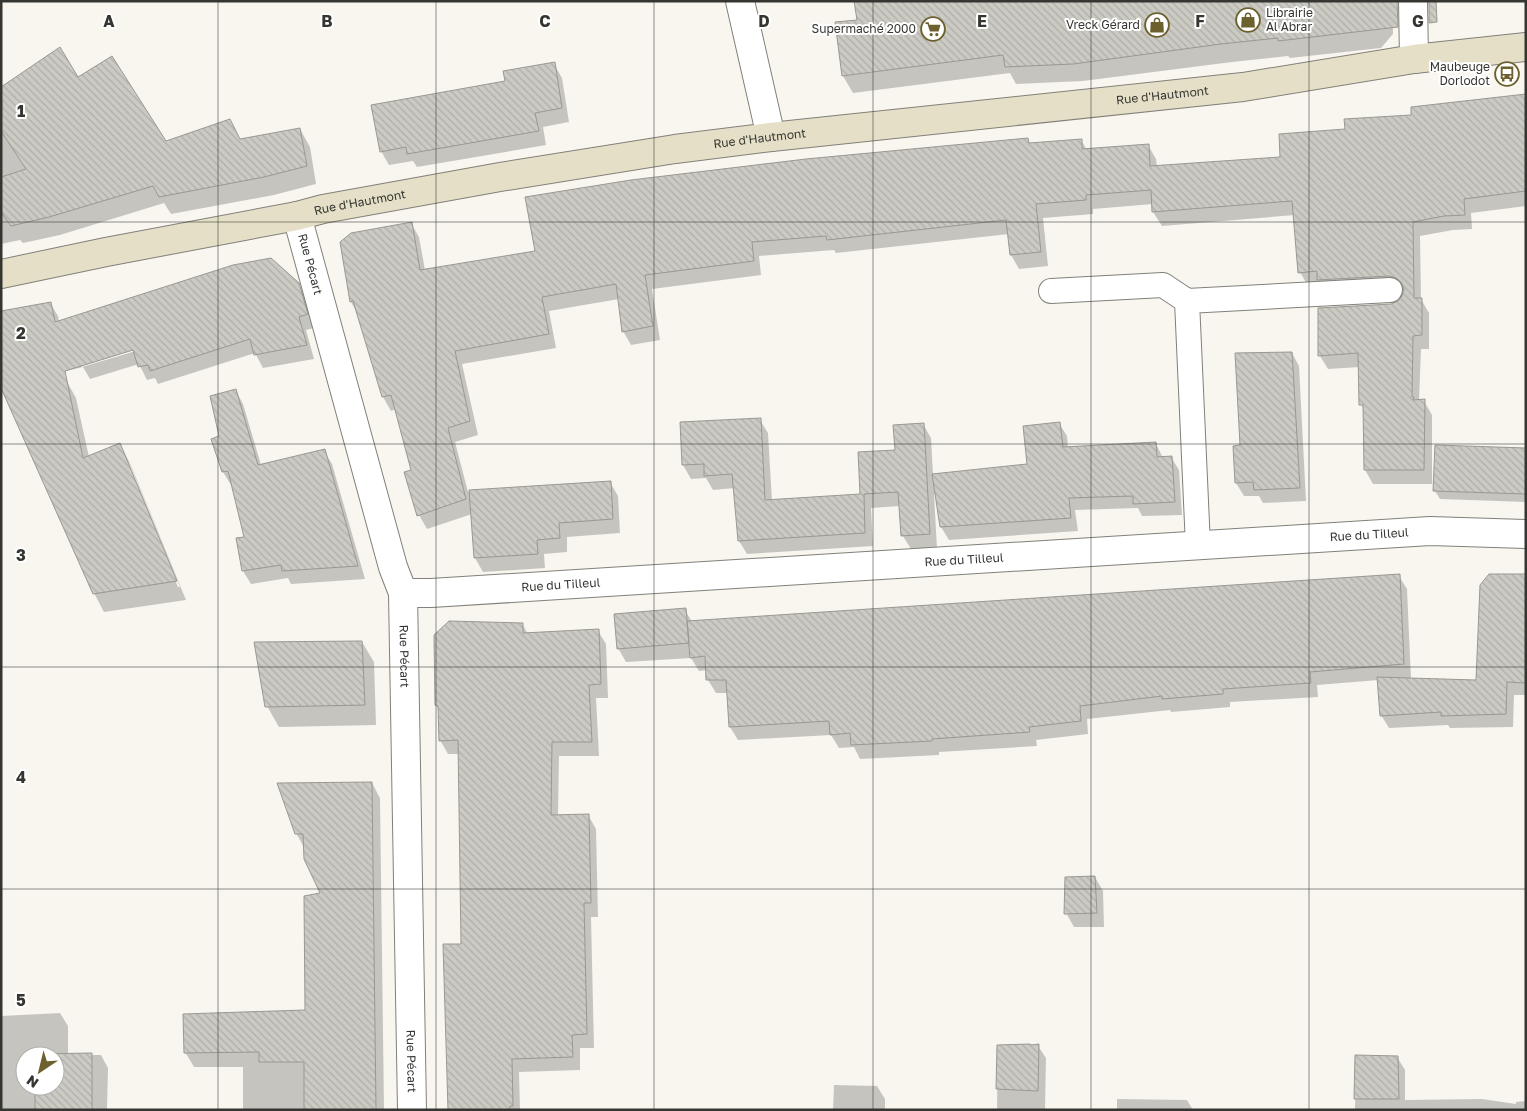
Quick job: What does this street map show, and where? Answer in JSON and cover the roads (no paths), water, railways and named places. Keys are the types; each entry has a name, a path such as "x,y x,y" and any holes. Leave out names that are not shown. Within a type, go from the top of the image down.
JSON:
{"street":[{"path":"740,1 771,137"},
{"path":"1413,1 1414,59"},
{"name":"Rue d'Hautmont","path":"1,274 297,216 323,209 628,155 771,137 1243,88 1414,59 1526,47"},
{"name":"Rue Pécart","path":"297,216 393,567 403,593 412,1110"},
{"name":"Rue du Tilleul","path":"403,593 1430,531 1526,534"}],"lane":[{"path":"1050,291 1163,285 1188,301 1390,290"},
{"path":"1188,301 1198,546"}],"place":[{"name":"Librairie Al Abrar","path":"1248,20"},
{"name":"Vreck Gérard","path":"1157,25"},
{"name":"Supermaché 2000","path":"933,29"},
{"name":"Maubeuge Dorlodot","path":"1507,74"}]}
